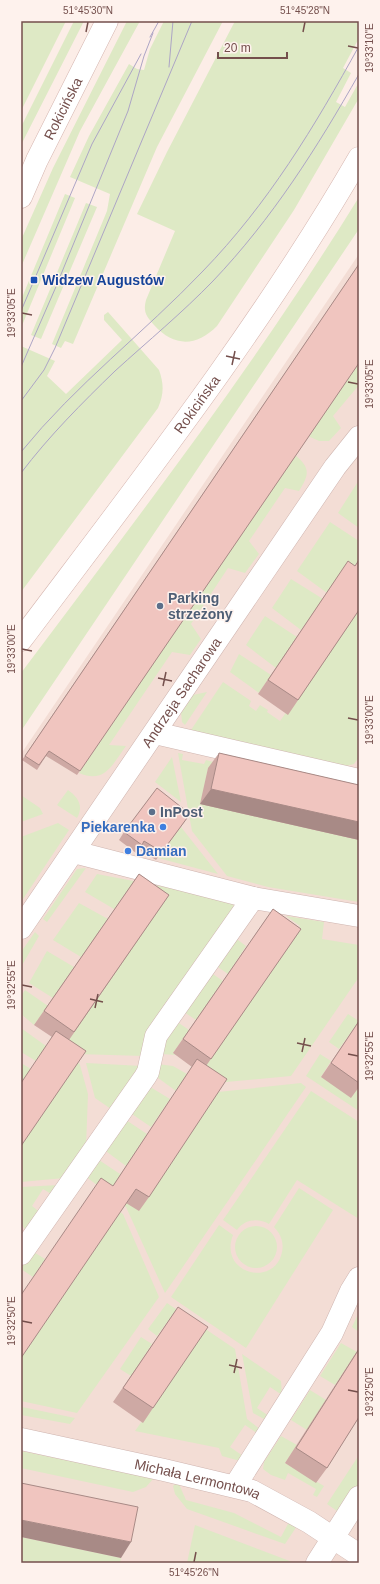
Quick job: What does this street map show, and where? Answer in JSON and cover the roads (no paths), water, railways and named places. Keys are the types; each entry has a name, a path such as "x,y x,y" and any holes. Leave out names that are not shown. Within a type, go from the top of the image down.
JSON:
{"street":[{"name":"Rokicińska","path":"21,197 37,160 107,21"},
{"name":"Rokicińska","path":"21,640 235,352 288,273 359,158"},
{"name":"Andrzeja Sacharowa","path":"21,928 335,467 359,437"},
{"path":"155,733 357,775"},
{"path":"74,852 253,898 359,916"},
{"path":"21,1254 145,1077 148,1072 156,1036 253,898"},
{"path":"235,1486 332,1333 351,1291 359,1278"},
{"name":"Michała Lermontowa","path":"21,1439 235,1486 270,1500 359,1555"},
{"path":"317,1563 332,1537 359,1497"}],"tram line":[{"path":"150,37 159,21"},
{"path":"169,67 173,21"},
{"path":"21,401 44,370 55,348 192,21"},
{"path":"358,21 359,26"},
{"path":"21,367 55,289 128,111 144,56 153,33"},
{"path":"21,452 42,427 87,381 203,271 249,219 307,135 359,46"},
{"path":"21,311 92,144 141,54"},
{"path":"21,473 54,433 90,395 213,281 255,233 310,156 359,74"}],"place":[{"name":"Widzew Augustów","path":"34,280"},
{"name":"Parking strzeżony","path":"160,606"},
{"name":"InPost","path":"152,812"},
{"name":"Piekarenka","path":"163,827"},
{"name":"Damian","path":"128,851"}]}
